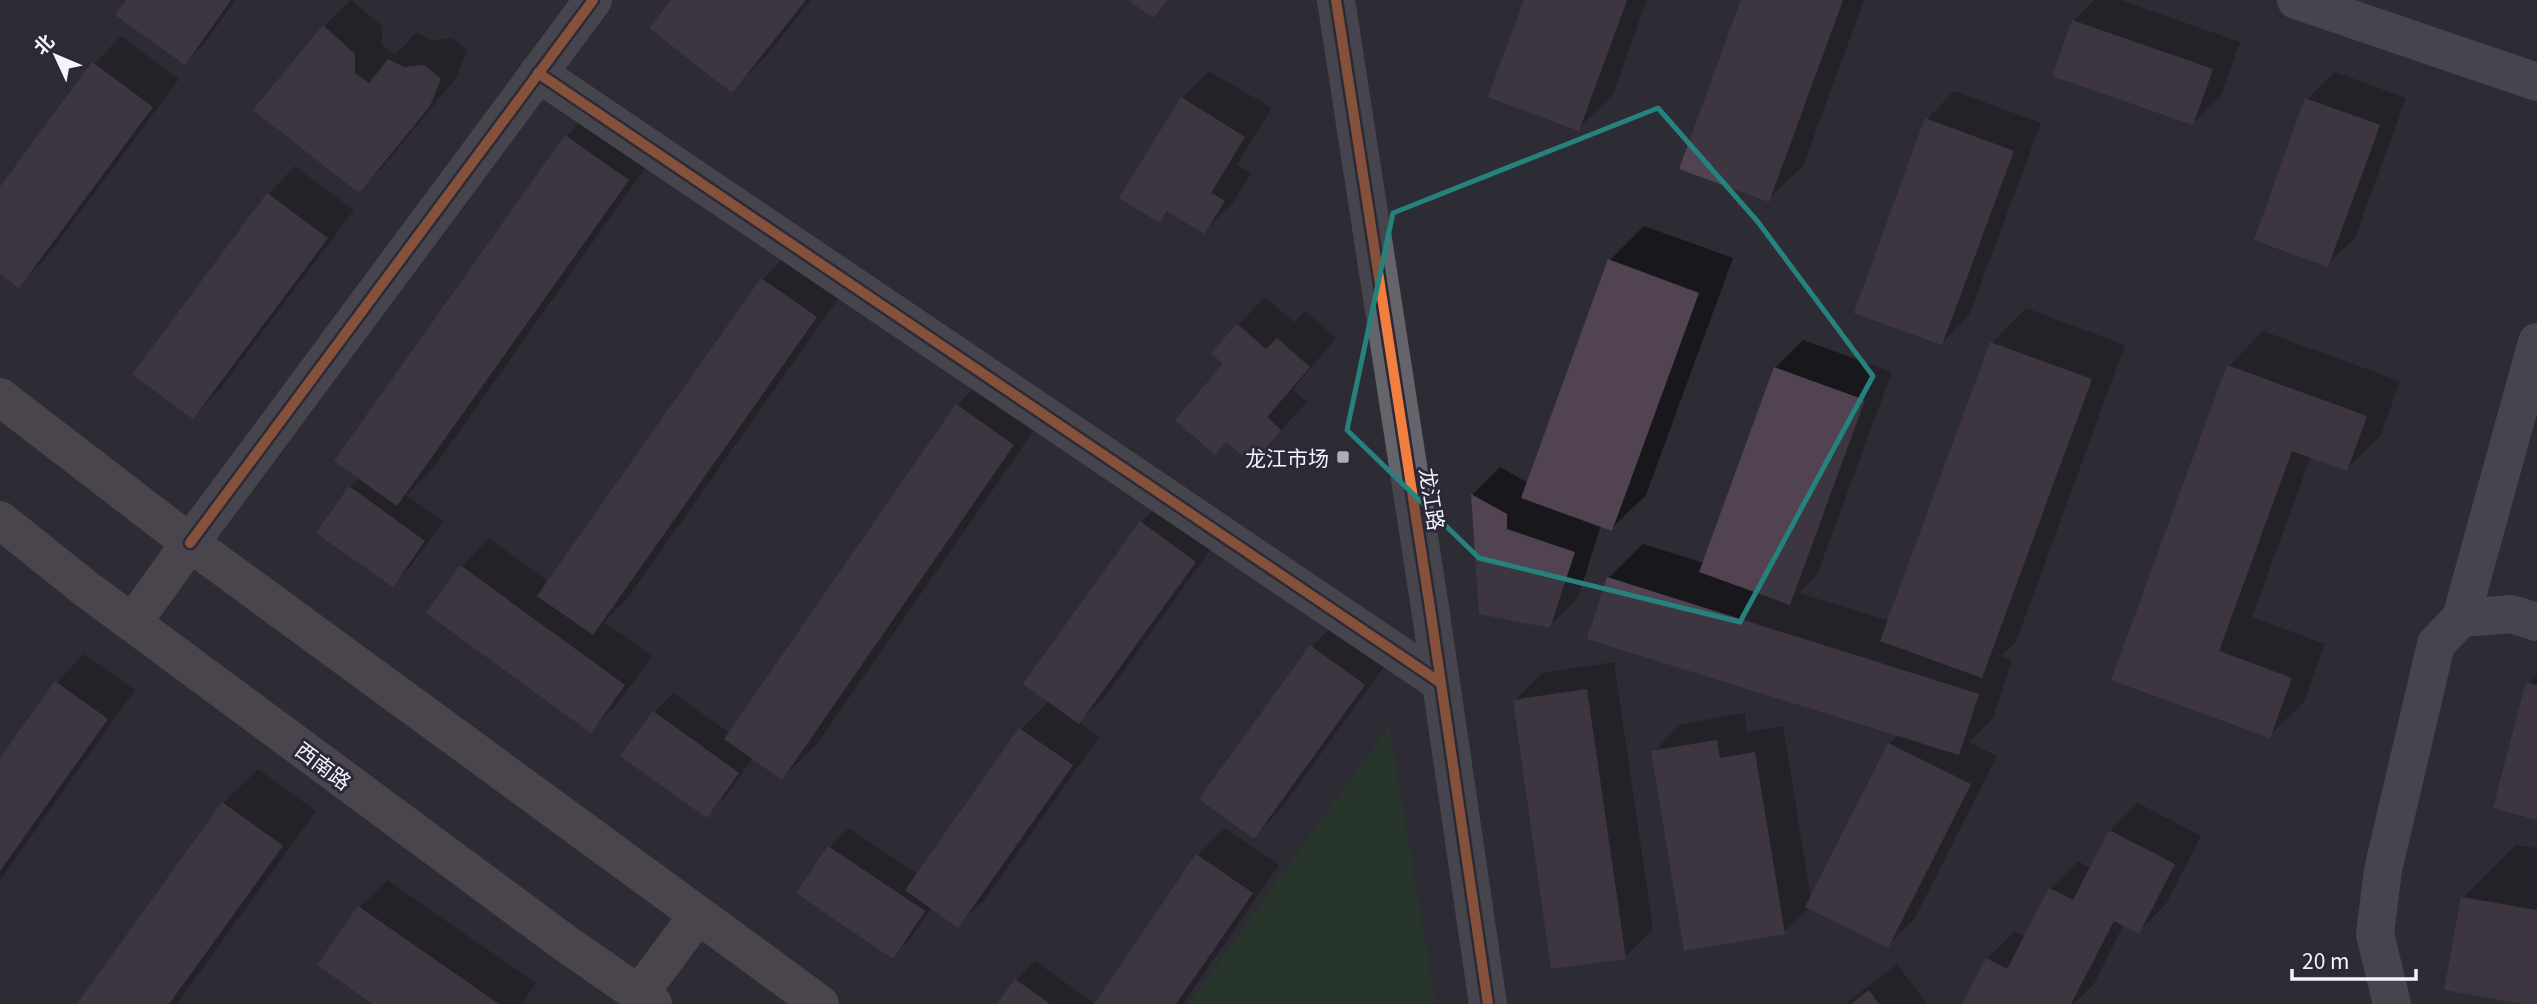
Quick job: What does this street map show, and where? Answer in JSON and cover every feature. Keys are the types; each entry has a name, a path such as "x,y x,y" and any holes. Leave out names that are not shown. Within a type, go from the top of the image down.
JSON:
{"main road":[{"path":"0,397 190,543 820,1004"},
{"name":"西南路","path":"0,520 132,622 565,943 646,999"},
{"path":"132,622 190,543"},
{"path":"646,999 698,915"}],"street":[{"path":"190,543 593,0"},
{"name":"龙江路","path":"1336,0 1488,1004"},
{"path":"2317,3 2537,82"},
{"path":"538,74 1441,684"},
{"path":"2392,1004 2375,934 2383,870 2436,644 2460,618 2537,342"},
{"path":"2460,618 2511,614 2537,622"}],"highlighted area":[{"path":"1658,108 1758,222 1873,376 1740,622 1479,558 1347,430 1393,213"}],"green space":[{"path":"1389,726 1436,1004 1189,1004"}],"building":[{"path":"126,0 231,0 185,65 115,15"},
{"path":"671,0 806,0 732,93 649,28"},
{"path":"1128,0 1167,0 1153,18"},
{"path":"1524,0 1627,0 1579,131 1488,97"},
{"path":"1741,0 1843,0 1769,202 1679,169"},
{"path":"2072,20 2213,69 2193,125 2052,76"},
{"path":"323,25 355,54 355,73 369,83 388,59 404,67 424,65 441,79 430,106 359,193 253,110"},
{"path":"92,62 153,107 19,288 0,274 0,187"},
{"path":"1181,97 1245,137 1211,193 1225,201 1204,234 1167,211 1160,223 1119,198"},
{"path":"2305,98 2380,125 2328,267 2254,240"},
{"path":"1925,118 2014,151 1942,345 1854,313"},
{"path":"565,135 629,180 397,506 334,461"},
{"path":"267,193 328,238 193,419 132,374"},
{"path":"1608,259 1699,293 1612,531 1521,498"},
{"path":"761,278 817,317 593,635 537,596"},
{"path":"1237,324 1266,349 1277,338 1310,367 1267,417 1281,430 1252,464 1226,442 1215,455 1175,420 1223,364 1211,353"},
{"path":"1990,342 2092,379 1982,678 1880,641"},
{"path":"2227,365 2367,416 2347,471 2292,451 2219,651 2292,678 2270,738 2111,680"},
{"path":"1774,367 1865,400 1790,605 1699,572"},
{"path":"956,404 1014,445 782,780 724,739"},
{"path":"349,486 425,541 393,587 316,533"},
{"path":"1471,494 1507,514 1507,529 1575,552 1550,628 1479,614"},
{"path":"1140,521 1196,562 1079,724 1023,684"},
{"path":"460,565 625,685 591,733 426,613"},
{"path":"1607,577 1979,694 1959,755 1587,639"},
{"path":"1310,645 1365,685 1254,839 1199,799"},
{"path":"55,681 108,719 0,871 0,758"},
{"path":"2526,682 2537,685 2537,820 2493,808"},
{"path":"1587,689 1626,959 1551,969 1513,700"},
{"path":"653,711 739,773 707,818 620,756"},
{"path":"1019,728 1073,765 958,928 905,890"},
{"path":"1717,740 1720,758 1755,752 1785,934 1684,951 1651,751"},
{"path":"1888,743 1971,784 1888,948 1805,907"},
{"path":"222,802 283,846 169,1004 77,1004"},
{"path":"2109,830 2175,864 2139,934 2114,921 2071,1004 1962,1004 1986,958 2007,969 2049,888 2073,900"},
{"path":"828,846 925,911 893,959 796,893"},
{"path":"1196,854 1253,893 1176,1004 1094,1004"},
{"path":"2461,897 2537,910 2537,1004 2444,990"},
{"path":"358,906 499,1004 373,1004 317,965"},
{"path":"1015,979 1050,1004 997,1004"},
{"path":"1869,990 1879,1004 1851,1004"}],"cycle path":[{"path":"190,543 593,0"},
{"path":"1336,0 1488,1004"},
{"path":"538,73 1441,683"}],"place":[{"name":"龙江市场","path":"1343,457"}]}
